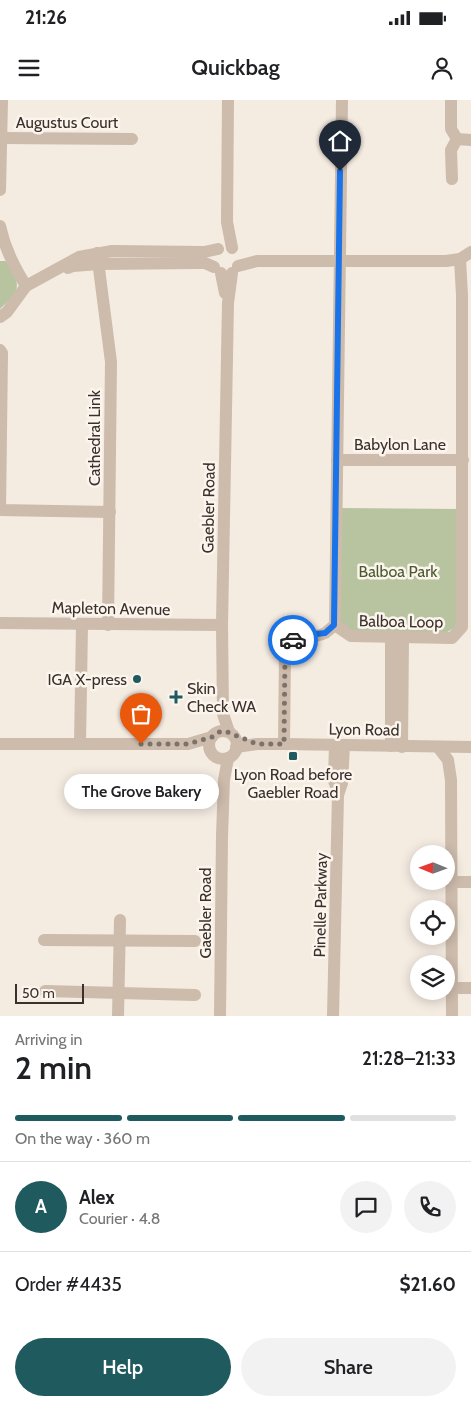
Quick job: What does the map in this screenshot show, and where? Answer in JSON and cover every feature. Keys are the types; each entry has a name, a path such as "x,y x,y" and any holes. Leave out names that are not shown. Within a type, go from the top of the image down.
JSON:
{"street":[{"path":"0,190 2,100"},
{"path":"227,249 228,100"},
{"name":"Balboa Loop","path":"342,100 334,625 351,636 452,638 467,629 463,460 467,399 460,259"},
{"path":"451,100 451,129 457,139"},
{"name":"Augustus Court","path":"2,138 132,139"},
{"path":"457,139 471,140"},
{"path":"452,179 451,150 457,139"},
{"path":"0,226 4,244 14,266 30,284"},
{"path":"226,270 212,257 227,249"},
{"path":"0,317 30,284 112,251 204,252 227,249 257,260"},
{"name":"Gaebler Road","path":"227,249 240,257 226,270 228,303 222,626 223,714 233,738"},
{"path":"98,258 205,263 226,270 257,260 446,261 460,259 471,252"},
{"name":"Cathedral Link","path":"98,258 111,362 108,625"},
{"path":"0,350 2,363 0,510 110,512"},
{"name":"Babylon Lane","path":"337,460 463,460"},
{"name":"Mapleton Avenue","path":"0,623 222,626"},
{"path":"80,744 82,625"},
{"path":"284,744 285,651 290,642 299,636 325,633 334,625"},
{"path":"396,746 397,637"},
{"name":"Gaebler Road","path":"213,735 223,714"},
{"path":"0,744 188,744 222,731 233,738 232,755 228,758 218,758 213,754 188,744"},
{"path":"213,735 210,741 213,754"},
{"name":"Lyon Road","path":"233,738 257,744 468,747"},
{"name":"Pinelle Parkway","path":"333,1016 338,795 342,783 340,745"},
{"path":"438,747 448,760 451,780 452,845"},
{"path":"451,780 456,759 468,747"},
{"name":"Gaebler Road","path":"213,754 224,780"},
{"name":"Gaebler Road","path":"220,1016 222,836 224,780 228,758"},
{"path":"455,882 471,882"},
{"path":"452,890 453,955"},
{"path":"118,1016 120,920"},
{"path":"44,940 195,941"},
{"path":"455,988 471,988"},
{"path":"45,991 194,995"},
{"path":"452,1016 453,1000"}],"green space":[{"path":"0,261 6,261 14,276 17,287 16,291 0,309"},
{"name":"Balboa Park","path":"339,508 458,509 459,620 454,628 444,634 351,632 343,628 337,615"}],"way so far":[{"path":"141,744 188,744 225,731 257,744 284,744 285,651 293,640"}],"place":[{"name":"IGA X-press","path":"137,679"},
{"name":"Skin Check WA","path":"176,697"},
{"name":"The Grove Bakery","path":"141,744"},
{"name":"Lyon Road before Gaebler Road","path":"293,756"}],"route":[{"path":"293,640 299,636 325,633 334,625 340,171"}]}
